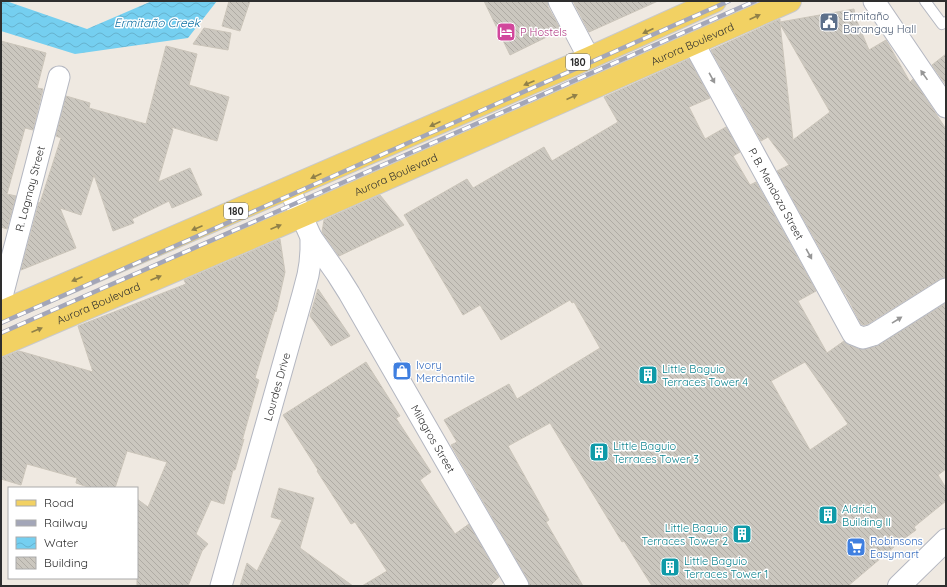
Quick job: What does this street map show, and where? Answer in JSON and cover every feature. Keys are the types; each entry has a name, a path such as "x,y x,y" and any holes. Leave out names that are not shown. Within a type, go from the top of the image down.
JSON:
{"main road":[{"name":"180","path":"1,312 589,58 715,1"},
{"name":"Aurora Boulevard","path":"1,345 302,216 790,1"},
{"path":"471,108 485,136"},
{"path":"899,586 944,547"}],"street":[{"path":"559,1 589,58"},
{"path":"881,4 946,107"},
{"name":"P. B. Mendoza Street","path":"694,44 853,334 863,338 873,335 946,289"},
{"name":"R. Lagmay Street","path":"1,300 59,77"},
{"name":"Lourdes Drive","path":"222,586 308,275 311,237 289,188"},
{"name":"Milagros Street","path":"311,237 349,292 518,586"},
{"path":"308,275 322,278 349,292"}],"lane":[{"path":"926,1 942,24 946,22"}],"water":[{"name":"Ermitaño Creek","path":"1,1 6,1 87,29 152,1 217,1 188,38 75,54 1,31"}],"building":[{"path":"229,1 250,1 240,31 222,26"},
{"path":"484,1 547,1 548,7 561,30 510,55"},
{"path":"573,1 658,1 589,32"},
{"path":"854,9 856,19 869,50 886,40 910,82 913,79 946,129 946,277 940,279 868,324 861,324 777,171 789,165 768,137 761,141 711,50 780,19 780,22","holes":["780,24 830,112 793,140"]},
{"path":"204,28 231,33 228,50 193,44"},
{"path":"1,41 46,53 37,88 43,89 33,130 25,128 7,194 16,196 7,229 1,227"},
{"path":"166,46 197,54 189,85 229,97 217,141 171,127 173,130 158,182 190,168 202,195 172,208 169,201 132,219 134,223 113,231 94,175 81,215 60,208 76,248 21,270 39,202 40,203 61,138 56,136 66,96 90,103 89,108 146,124"},
{"path":"946,54 946,85 932,65"},
{"path":"689,59 710,98 689,107 705,139 726,127 740,152 733,156 750,185 756,182 816,291 798,301 827,353 844,341 859,349 877,346 946,303 946,469 938,475 946,488 946,501 914,527 916,530 894,546 848,586 652,586 624,541 622,542 550,423 508,446 549,520 546,522 583,586 530,586 451,445 457,442 444,420 509,384 517,399 600,348 574,302 572,303 570,300 501,340 480,305 463,315 404,215 467,179 473,188 544,147 552,161 618,122 604,97","holes":["805,362 848,424 810,450 771,381"]},
{"path":"380,195 404,225 339,256 322,232 324,220"},
{"path":"280,239 285,272 276,312 275,311 255,378 259,380 242,441 244,439 235,470 233,470 224,504 211,500 196,534 208,544 202,551 188,586 137,586 138,500 148,507 167,462 127,451 115,487 88,487 76,483 77,478 27,464 21,485 1,479 1,357 19,351 93,372 78,326 186,284 184,280"},
{"path":"318,289 350,336 331,346 310,316"},
{"path":"366,362 400,416 396,418 431,472 420,480 455,534 469,524 499,577 490,586 362,586 387,571 355,522 351,524 283,415"},
{"path":"279,488 314,498 300,548 353,586 240,586 247,563 257,571 282,520 271,517"}],"railway":[{"path":"1,323 729,1"},
{"path":"1,333 755,1"}],"place":[{"name":"Ermitaño Barangay Hall","path":"829,22"},
{"name":"P Hostels","path":"506,32"},
{"name":"Ivory Merchantile","path":"402,371"},
{"name":"Little Baguio Terraces Tower 4","path":"648,375"},
{"name":"Little Baguio Terraces Tower 3","path":"599,452"},
{"name":"Aldrich Building II","path":"828,515"},
{"name":"Little Baguio Terraces Tower 2","path":"742,534"},
{"name":"Robinsons Easymart","path":"856,547"},
{"name":"Little Baguio Terraces Tower 1","path":"670,567"}]}
